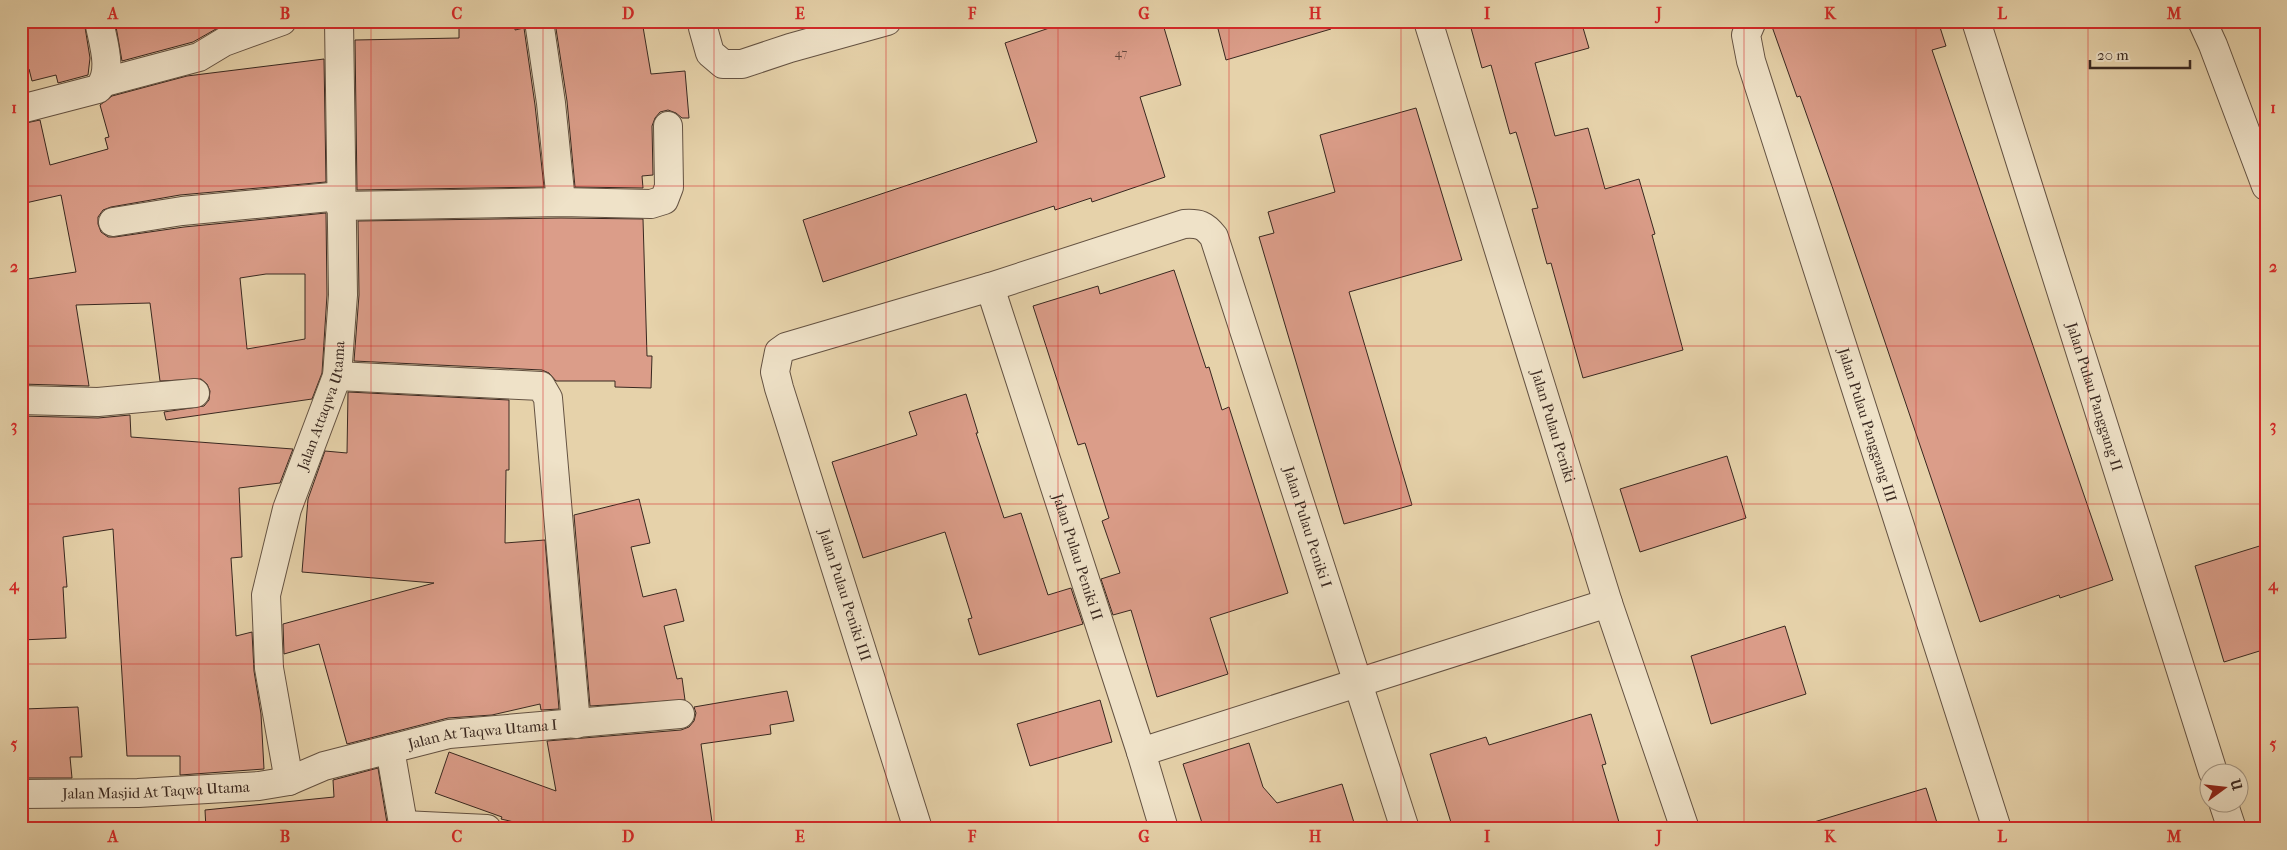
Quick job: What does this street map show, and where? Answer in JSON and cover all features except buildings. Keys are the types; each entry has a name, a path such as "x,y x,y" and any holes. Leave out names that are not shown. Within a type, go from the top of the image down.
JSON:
{"street":[{"path":"99,21 107,68 105,82"},
{"path":"21,109 98,89 105,82 199,57 224,42 282,21"},
{"name":"Jalan Attaqwa Utama","path":"289,781 269,668 266,595 287,509 337,376 342,295 339,21"},
{"path":"539,21 551,103 561,202"},
{"path":"704,21 703,28 710,53 723,64 742,64 790,48 888,21"},
{"name":"Jalan Pulau Peniki","path":"1428,21 1608,603 1685,829"},
{"name":"Jalan Pulau Panggang III","path":"1752,21 1746,35 1751,61 1997,829"},
{"name":"Jalan Pulau Panggang II","path":"1976,21 2210,762"},
{"path":"2202,21 2213,45 2266,186"},
{"path":"113,222 182,211 340,201 651,204 664,200 669,187 668,126"},
{"name":"Jalan Pulau Peniki I","path":"990,287 1184,224 1198,223 1206,227 1214,238 1360,683 1405,829"},
{"name":"Jalan Pulau Peniki III","path":"918,829 779,388 775,372 776,360 779,352 786,348 990,287"},
{"name":"Jalan Pulau Peniki II","path":"990,287 1141,752 1164,829"},
{"path":"337,376 541,386 548,398 576,724"},
{"path":"21,400 98,402 194,393"},
{"path":"1141,752 1608,603"},
{"name":"Jalan At Taqwa Utama I","path":"289,781 324,766 449,734 680,714"},
{"path":"390,749 404,827 487,829"},
{"name":"Jalan Masjid At Taqwa Utama","path":"21,794 138,793 259,786 289,781"},
{"path":"2226,812 2232,829"}]}
